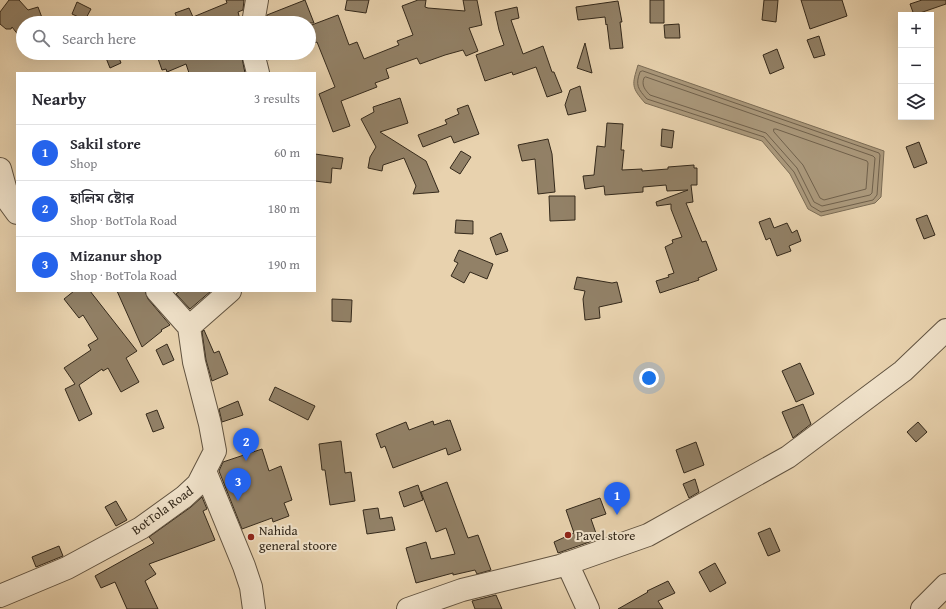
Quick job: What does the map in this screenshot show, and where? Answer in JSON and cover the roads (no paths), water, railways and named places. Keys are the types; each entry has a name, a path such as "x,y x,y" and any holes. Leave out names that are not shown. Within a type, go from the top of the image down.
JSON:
{"street":[{"path":"254,16 257,0"},
{"path":"255,60 258,72"},
{"path":"0,169 9,202 16,212"},
{"path":"158,292 189,327 229,292"},
{"name":"BotTola Road","path":"0,596 67,568 141,528 184,497 198,484 214,451 210,424 194,362 189,327"},
{"path":"408,609 462,590 567,563 648,535 788,457 903,371 946,330"},
{"path":"205,471 244,566 254,609"},
{"path":"567,563 588,609"},
{"path":"922,609 946,585"}],"water":[{"path":"638,65 884,151 881,197 875,203 821,216 808,209 790,174 762,141 645,103 637,93 634,86"}],"place":[{"name":"হালিম ষ্টোর","path":"246,461"},
{"name":"Mizanur shop","path":"238,501"},
{"name":"Sakil store","path":"617,515"},
{"name":"Pavel store","path":"568,535"},
{"name":"Nahida general stoore","path":"251,537"}]}
